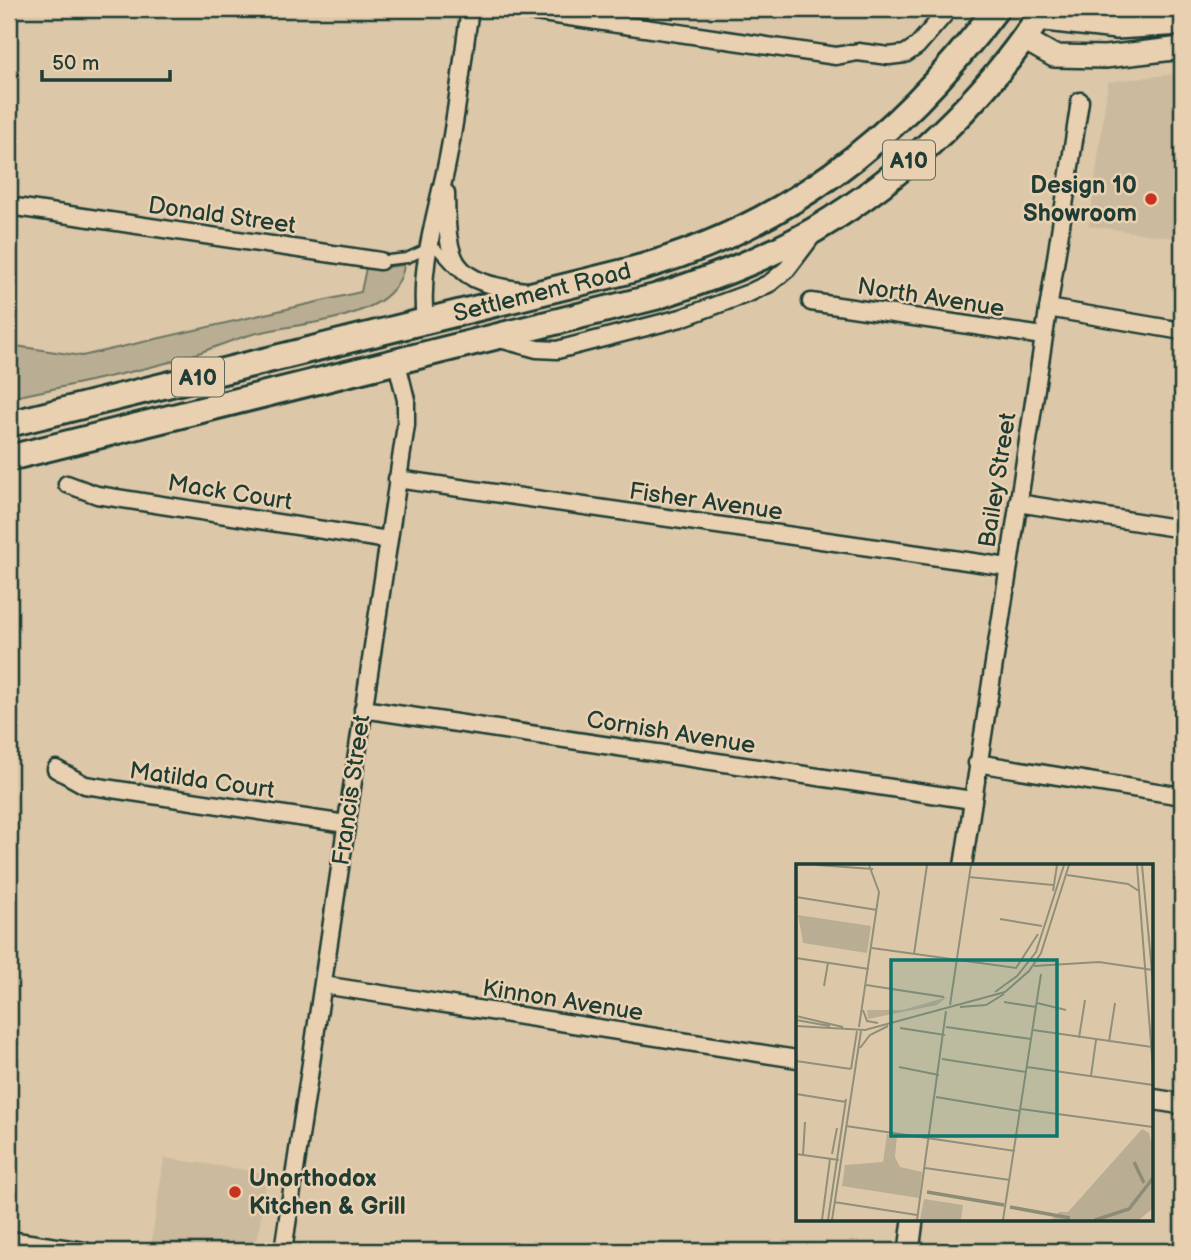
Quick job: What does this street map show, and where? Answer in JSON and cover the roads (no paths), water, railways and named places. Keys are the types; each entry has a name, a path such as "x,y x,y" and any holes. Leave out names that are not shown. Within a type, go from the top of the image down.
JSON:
{"highway":[{"path":"994,12 1035,22"},
{"name":"Settlement Road","path":"9,424 672,259 748,226 791,203 838,170 907,112 947,70 994,12"},
{"name":"Settlement Road","path":"9,458 655,297 771,253 817,229 877,187 945,130 994,79 1035,22"},
{"path":"425,321 496,338"},
{"name":"Francis Street","path":"388,331 397,363"}],"main road":[{"path":"1103,9 1125,29"},
{"path":"1035,22 1125,29 1182,24"},
{"path":"1035,22 1054,56 1105,57 1182,48"}],"street":[{"path":"425,321 422,293 427,247 446,166 470,9"},
{"path":"515,9 843,56 858,52 889,56 909,52 949,9"},
{"name":"Bailey Street","path":"963,864 1080,101"},
{"path":"446,166 447,231 450,248 464,272 489,285 541,293"},
{"name":"Donald Street","path":"9,206 380,261"},
{"name":"North Avenue","path":"811,302 1043,336"},
{"path":"1048,308 1182,331"},
{"name":"Francis Street","path":"283,1251 407,415 397,363"},
{"name":"Fisher Avenue","path":"397,479 1008,568"},
{"name":"Mack Court","path":"67,484 97,495 388,540"},
{"path":"1018,503 1182,529"},
{"name":"Cornish Avenue","path":"363,709 972,800"},
{"path":"977,764 1182,796"},
{"name":"Matilda Court","path":"56,769 85,785 346,824"},
{"name":"Kinnon Avenue","path":"323,985 796,1059"},
{"path":"1152,1099 1182,1104"},
{"path":"909,1251 913,1222"},
{"path":"9,1240 84,1251"}],"lane":[{"name":"Donald Street","path":"380,261 407,258 427,247"},
{"path":"427,247 437,249 444,259 465,276 489,285"}],"place":[{"name":"Design 10 Showroom","path":"1151,199"},
{"name":"Unorthodox Kitchen & Grill","path":"235,1192"}]}
